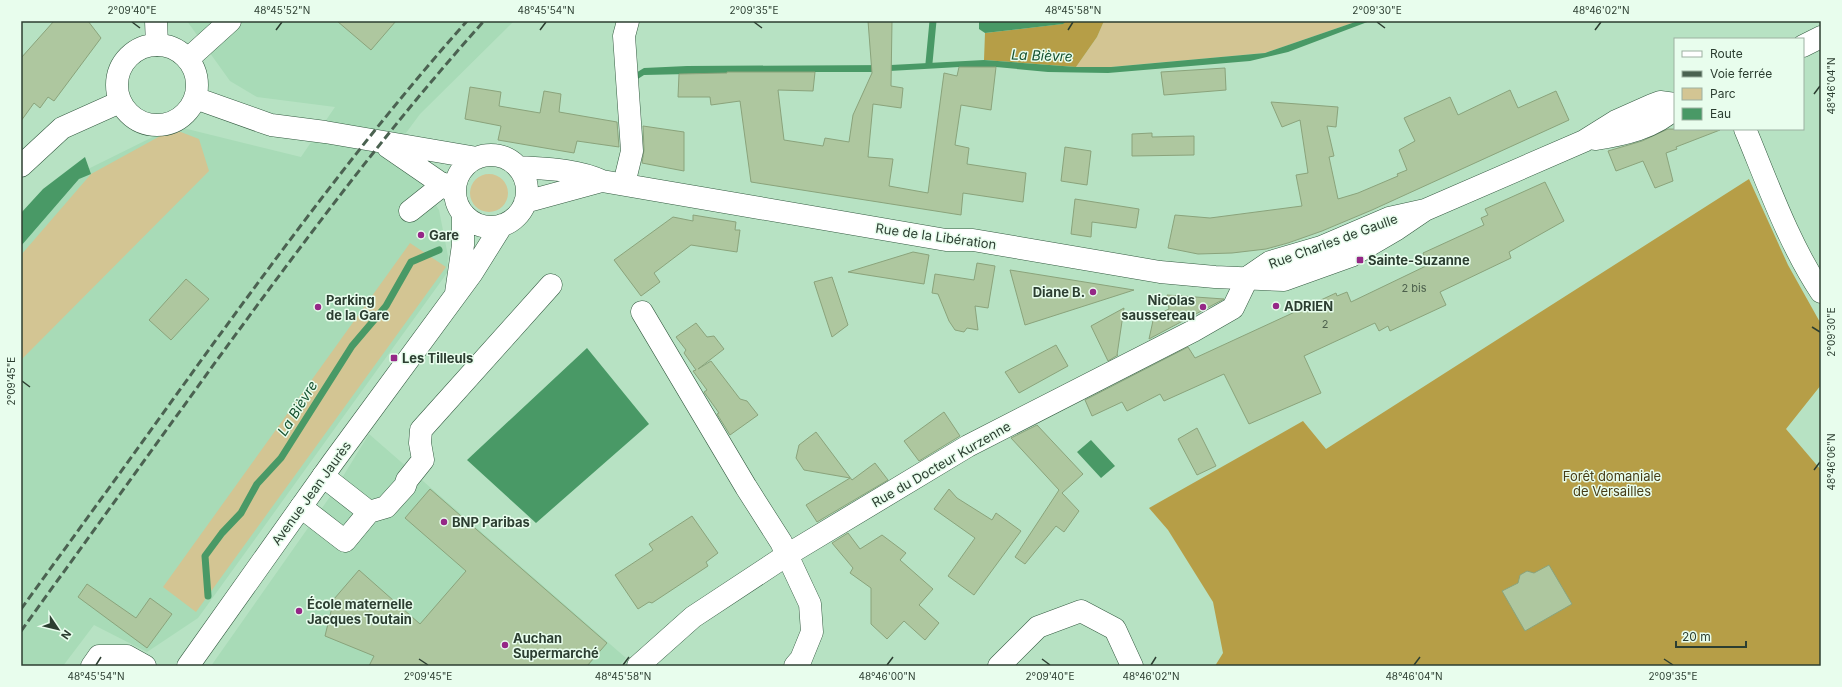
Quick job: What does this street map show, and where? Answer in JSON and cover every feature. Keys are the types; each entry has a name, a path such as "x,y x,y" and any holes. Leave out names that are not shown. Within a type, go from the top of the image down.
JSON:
{"main road":[{"path":"156,21 157,45"},
{"path":"188,59 230,21"},
{"path":"624,184 632,151 624,36 628,21"},
{"path":"1804,46 1821,38"},
{"path":"157,45 169,46 180,51 188,59 197,78 197,88 195,98 190,108 183,116 174,122 154,126 143,124 126,112 116,91 116,80 120,68 126,58 135,51 146,46 157,45"},
{"path":"195,98 271,125 325,132 476,158"},
{"path":"21,166 62,128 120,102"},
{"name":"Rue Charles de Gaulle","path":"1248,277 1284,280 1351,256 1397,229 1425,210 1584,141 1616,121 1652,105 1660,102 1674,104"},
{"name":"Rue Charles de Gaulle","path":"1584,141 1620,136 1666,117 1674,109"},
{"path":"1745,130 1790,236 1801,259 1821,292"},
{"path":"381,142 450,188 463,214 472,222 482,226 502,225 513,219 520,212 525,202 527,188 522,173 510,160 501,156 488,155 476,158 467,164 460,172 456,182 450,188 410,211"},
{"name":"Rue de la Libération","path":"518,167 568,171 591,176 602,181 946,240 973,240 1160,272 1215,277 1248,277"},
{"name":"Rue de la Libération","path":"525,202 602,181"},
{"path":"456,294 463,245 463,214"},
{"name":"Avenue Jean Jaurès","path":"188,666 261,563 307,512 329,480 344,470 362,423 472,273 502,225"},
{"name":"Rue du Docteur Kurzenne","path":"638,666 693,617 787,556 968,446 1193,331 1233,308 1248,277"},
{"path":"307,512 345,541 369,512 386,507 405,486 423,460 420,443 421,430 551,286"},
{"path":"642,312 746,487 781,542 810,604 812,632 801,659 795,666"},
{"path":"329,480 369,512"},
{"path":"999,666 1038,627 1081,611 1114,629 1132,666"},
{"path":"92,666 99,656 127,656 145,666"}],"shaded area":[{"path":"187,21 514,21 420,114 386,160 420,182 439,210 448,256 447,273 198,618 147,652 94,625 63,666 21,666 21,246 88,169 175,126 301,157 335,107 257,97 230,81"},
{"path":"369,434 626,658 619,666 211,666 334,491"}],"green space":[{"path":"1067,21 1104,21 1097,37 1076,67 984,60 985,33 1062,24"},
{"path":"1104,21 1358,21 1265,53 1111,67 1076,67 1097,37"},
{"path":"173,129 199,139 209,171 21,360 21,255 91,174"},
{"path":"489,174 502,180 508,193 502,206 489,212 476,206 470,193 476,180"},
{"name":"Forêt domaniale de Versailles","path":"1749,179 1788,265 1821,324 1821,385 1786,429 1821,470 1821,666 1215,666 1223,653 1213,602 1168,530 1149,508 1303,421 1326,449"},
{"path":"410,243 446,267 196,612 163,587"}],"water":[{"path":"979,21 1067,21 1063,24 985,33 979,29"},
{"path":"1358,21 1370,21 1288,52 1250,61 1108,73 1048,72 996,67 959,67 872,72 776,72 644,75 630,84 629,77 644,68 687,66 891,65 984,60 1076,67 1111,67 1265,53"},
{"path":"85,157 91,174 79,179 21,246 21,213 43,189"},
{"path":"587,348 649,424 536,523 467,460"},
{"path":"1091,440 1115,466 1101,478 1077,452"}],"building":[{"path":"54,21 88,21 101,38 54,101 48,97 40,108 34,103 21,121 21,58"},
{"path":"337,21 396,21 371,50"},
{"path":"868,21 892,21 891,86 903,88 901,108 873,104 868,157 893,159 889,186 928,193 944,73 957,76 959,67 996,67 991,110 961,105 955,145 969,148 967,164 1026,173 1023,202 963,193 961,215 751,182 740,101 711,105 710,97 678,97 679,74 727,72 815,72 813,91 778,90 784,140 823,146 825,138 849,142 853,115 872,73"},
{"path":"1225,68 1226,90 1164,95 1161,72"},
{"path":"470,87 501,92 499,106 540,113 544,91 561,94 559,112 617,122 619,147 577,141 574,153 498,140 501,126 465,119"},
{"path":"1510,90 1518,108 1556,91 1569,120 1372,210 1322,231 1288,243 1266,249 1232,253 1198,254 1168,248 1175,215 1210,218 1302,206 1296,175 1308,173 1300,120 1282,127 1271,102 1338,107 1336,127 1327,126 1334,156 1329,157 1338,199 1358,193 1398,176 1397,174 1407,170 1399,150 1415,141 1404,118 1450,97 1458,115"},
{"path":"643,126 684,132 684,171 642,163 644,150"},
{"path":"1668,129 1720,130 1676,147 1677,149 1666,153 1673,181 1655,188 1643,161 1616,171 1608,151 1642,141"},
{"path":"1152,133 1152,137 1194,136 1194,155 1132,156 1132,134"},
{"path":"1065,147 1091,151 1087,185 1061,181"},
{"path":"1545,182 1564,221 1509,252 1511,258 1440,292 1446,305 1390,331 1388,326 1379,331 1375,323 1304,356 1321,393 1249,424 1224,374 1164,401 1160,394 1127,411 1122,402 1092,416 1085,400 1188,347 1195,358 1336,293 1337,296 1347,292 1351,302 1428,265 1423,253 1484,225 1481,218 1488,215 1485,209"},
{"path":"1075,199 1139,209 1136,228 1092,222 1091,237 1071,234"},
{"path":"693,215 736,222 735,230 740,230 737,252 691,245 654,273 660,282 641,296 614,260 673,217 693,221"},
{"path":"913,252 929,255 924,284 848,272"},
{"path":"977,263 995,266 988,308 975,306 978,330 967,328 964,332 955,330 949,321 938,294 932,293 935,274 974,280"},
{"path":"1010,270 1066,279 1134,290 1025,325"},
{"path":"832,277 848,325 832,337 814,282"},
{"path":"186,279 209,299 171,340 149,320"},
{"path":"1167,295 1224,299 1149,339 1154,316 1169,309"},
{"path":"1124,308 1118,355 1108,361 1091,326"},
{"path":"696,323 707,337 714,336 724,349 698,369 711,361 740,399 747,401 758,415 730,435 717,414 719,413 704,392 707,390 693,371 696,370 684,353 686,350 676,337"},
{"path":"1056,345 1068,366 1019,393 1005,372"},
{"path":"944,412 960,436 919,461 904,441"},
{"path":"1037,425 1083,474 1062,493 1079,511 1064,532 1056,526 1025,564 1015,557 1059,490 1011,438"},
{"path":"1197,428 1216,466 1197,475 1178,439"},
{"path":"816,432 852,480 875,463 888,480 817,522 806,505 850,478 804,470 796,458 799,445"},
{"path":"430,489 607,643 587,666 369,666 374,656 325,636 334,599 359,570 420,624 466,571 405,518"},
{"path":"949,489 957,498 992,520 996,513 1021,531 974,595 948,576 975,538 934,509"},
{"path":"692,516 718,553 706,562 708,566 652,603 649,602 638,609 615,575 653,550 649,544"},
{"path":"848,533 860,549 882,535 906,553 900,560 933,589 919,605 939,623 925,640 904,621 887,639 871,624 871,588 850,573 853,568 832,543"},
{"path":"1549,565 1572,604 1525,631 1502,591 1518,583 1520,575 1527,571 1534,573"},
{"path":"87,584 136,618 150,598 172,614 147,648 78,597"}],"waterway":[{"path":"929,63 933,21"},
{"name":"La Bièvre","path":"208,596 205,556 222,533 241,513 257,484 281,458 352,346 386,306 411,262 439,250"}],"railway":[{"path":"21,609 197,366 328,190 396,104 467,21"},
{"path":"21,631 217,360 346,187 448,62 484,21"}],"place":[{"name":"Gare","path":"421,235"},
{"name":"Sainte-Suzanne","path":"1360,260"},
{"name":"Diane B.","path":"1093,292"},
{"name":"ADRIEN","path":"1276,306"},
{"name":"Parking de la Gare","path":"318,307"},
{"name":"Nicolas saussereau","path":"1203,307"},
{"name":"Les Tilleuls","path":"394,358"},
{"name":"BNP Paribas","path":"444,522"},
{"name":"École maternelle Jacques Toutain","path":"299,611"},
{"name":"Auchan Supermarché","path":"505,645"}]}
